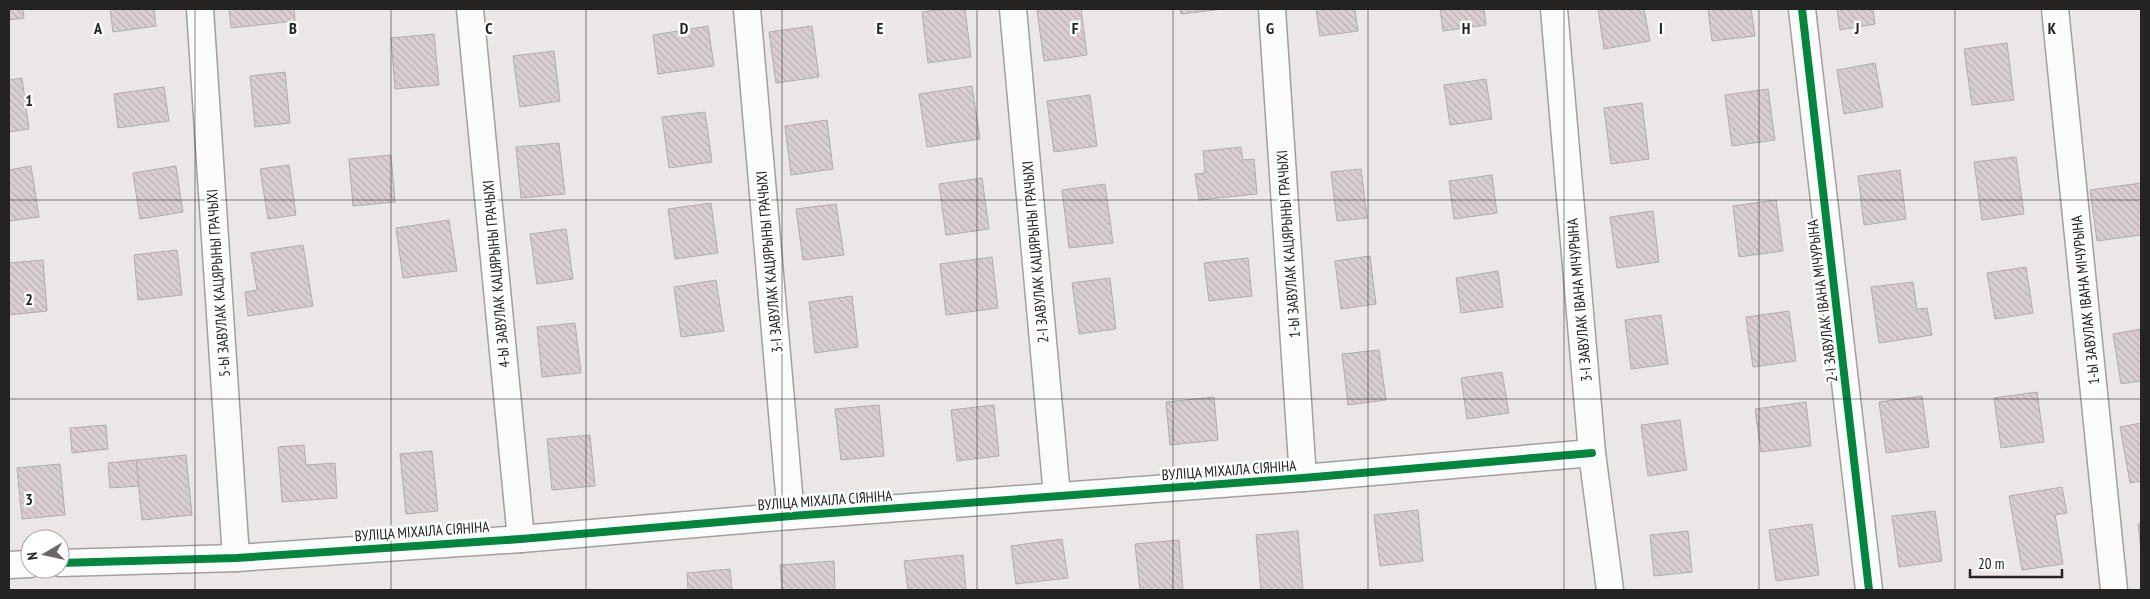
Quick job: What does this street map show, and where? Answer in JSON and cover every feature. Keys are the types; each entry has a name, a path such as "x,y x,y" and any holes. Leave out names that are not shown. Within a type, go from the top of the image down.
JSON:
{"street":[{"name":"5-Ы ЗАВУЛАК КАЦЯРЫНЫ ГРАЧЫХІ","path":"200,9 236,558"},
{"name":"4-Ы ЗАВУЛАК КАЦЯРЫНЫ ГРАЧЫХІ","path":"470,9 521,539"},
{"name":"3-І ЗАВУЛАК КАЦЯРЫНЫ ГРАЧЫХІ","path":"747,9 791,516"},
{"name":"2-І ЗАВУЛАК КАЦЯРЫНЫ ГРАЧЫХІ","path":"1013,9 1057,496"},
{"name":"1-Ы ЗАВУЛАК КАЦЯРЫНЫ ГРАЧЫХІ","path":"1272,9 1303,478"},
{"name":"3-І ЗАВУЛАК ІВАНА МІЧУРЫНА","path":"1554,9 1592,452 1610,590"},
{"name":"2-І ЗАВУЛАК ІВАНА МІЧУРЫНА","path":"1802,9 1869,590"},
{"name":"1-Ы ЗАВУЛАК ІВАНА МІЧУРЫНА","path":"2055,9 2114,590"},
{"name":"ВУЛІЦА МІХАІЛА СІЯНІНА","path":"70,563 236,558 521,539 791,516 1303,478 1592,452"}],"building":[{"path":"9,9 23,9 24,18 9,20"},
{"path":"110,9 154,9 156,26 113,32"},
{"path":"229,9 294,9 295,21 231,28"},
{"path":"965,9 971,57 928,63 922,12"},
{"path":"1081,9 1087,55 1044,61 1037,10"},
{"path":"1180,9 1224,9 1181,14"},
{"path":"1316,9 1355,9 1358,31 1320,36"},
{"path":"1440,9 1484,9 1486,25 1443,31"},
{"path":"1598,9 1644,9 1650,41 1604,49"},
{"path":"1708,9 1751,9 1755,36 1712,41"},
{"path":"1837,9 1873,9 1875,24 1840,30"},
{"path":"708,26 714,66 658,74 653,35"},
{"path":"812,26 819,77 776,83 769,32"},
{"path":"434,34 439,85 395,89 391,38"},
{"path":"2007,43 2014,100 1972,105 1964,49"},
{"path":"554,51 560,101 520,107 513,56"},
{"path":"1875,63 1883,107 1844,114 1837,70"},
{"path":"285,72 290,123 255,127 250,76"},
{"path":"22,78 29,129 9,132 9,80"},
{"path":"1486,79 1492,119 1450,125 1444,85"},
{"path":"972,86 980,139 927,147 919,94"},
{"path":"164,87 169,121 118,128 114,94"},
{"path":"1768,89 1775,140 1732,146 1725,95"},
{"path":"1090,95 1097,146 1054,152 1047,101"},
{"path":"1642,103 1649,159 1611,164 1604,108"},
{"path":"705,112 712,162 669,168 662,117"},
{"path":"827,120 833,169 791,175 785,126"},
{"path":"559,143 565,194 521,198 516,147"},
{"path":"1241,147 1243,160 1254,159 1257,194 1199,200 1195,174 1205,173 1203,151"},
{"path":"391,155 395,202 353,206 349,159"},
{"path":"2016,157 2024,214 1982,220 1974,162"},
{"path":"289,165 296,215 268,219 260,169"},
{"path":"31,166 39,217 9,221 9,170"},
{"path":"176,166 183,212 140,219 133,173"},
{"path":"1361,169 1367,218 1337,221 1331,172"},
{"path":"1900,170 1906,219 1864,225 1858,176"},
{"path":"1492,175 1497,213 1454,219 1449,181"},
{"path":"982,178 989,229 946,235 939,184"},
{"path":"2141,183 2141,235 2097,241 2090,190"},
{"path":"1105,184 1113,243 1069,248 1062,190"},
{"path":"1776,200 1783,251 1739,257 1733,206"},
{"path":"711,203 718,253 675,259 668,209"},
{"path":"836,204 844,255 803,260 796,209"},
{"path":"1653,211 1659,262 1617,268 1610,217"},
{"path":"449,220 457,271 403,278 396,228"},
{"path":"566,229 573,279 537,284 530,234"},
{"path":"303,245 313,306 248,316 245,292 257,290 251,253"},
{"path":"177,250 182,295 138,300 134,255"},
{"path":"1370,256 1376,304 1341,309 1335,261"},
{"path":"992,257 998,308 946,315 940,264"},
{"path":"1248,258 1252,296 1209,301 1204,263"},
{"path":"43,260 47,311 9,315 9,263"},
{"path":"2026,267 2033,313 1995,319 1987,273"},
{"path":"1498,271 1503,307 1461,313 1456,278"},
{"path":"1110,278 1116,329 1079,334 1072,283"},
{"path":"716,280 724,331 681,337 674,287"},
{"path":"1913,282 1917,309 1927,308 1932,335 1879,343 1871,287"},
{"path":"852,296 858,347 815,353 809,302"},
{"path":"1789,311 1796,361 1753,367 1746,317"},
{"path":"1661,315 1668,364 1631,369 1625,320"},
{"path":"575,323 581,373 542,377 537,327"},
{"path":"2141,329 2141,381 2121,384 2113,334"},
{"path":"1379,350 1386,400 1348,405 1342,354"},
{"path":"1502,372 1509,413 1467,419 1461,378"},
{"path":"2037,392 2044,442 2001,448 1994,398"},
{"path":"1922,396 1929,447 1886,453 1879,402"},
{"path":"1214,397 1218,440 1170,445 1166,402"},
{"path":"1806,402 1811,446 1761,452 1755,409"},
{"path":"879,405 884,456 841,460 835,409"},
{"path":"994,405 999,456 957,461 951,410"},
{"path":"1680,420 1687,470 1648,476 1641,425"},
{"path":"2141,423 2141,481 2130,483 2120,427"},
{"path":"106,425 108,449 72,453 70,428"},
{"path":"590,435 595,486 552,490 547,439"},
{"path":"304,445 306,465 335,463 337,498 282,502 278,447"},
{"path":"432,451 438,511 406,514 400,454"},
{"path":"186,455 192,515 142,520 136,460"},
{"path":"136,460 139,486 110,488 108,463"},
{"path":"60,464 65,515 22,519 17,468"},
{"path":"2062,487 2067,513 2055,515 2063,564 2022,570 2009,496"},
{"path":"1418,510 1423,561 1380,566 1374,515"},
{"path":"1935,511 1942,561 1899,567 1892,516"},
{"path":"2141,523 2141,549 2138,524"},
{"path":"1812,524 1819,575 1776,581 1769,530"},
{"path":"1298,531 1303,590 1261,590 1256,535"},
{"path":"1688,531 1692,572 1654,576 1650,535"},
{"path":"1062,539 1068,578 1016,584 1011,546"},
{"path":"1179,540 1183,590 1140,590 1135,544"},
{"path":"963,555 966,590 908,590 904,561"},
{"path":"834,561 835,590 782,590 780,565"},
{"path":"730,569 732,590 688,590 687,573"}],"cycle path":[{"path":"1802,9 1869,590"},
{"path":"70,563 236,558 521,539 791,516 1303,478 1592,453"}]}
